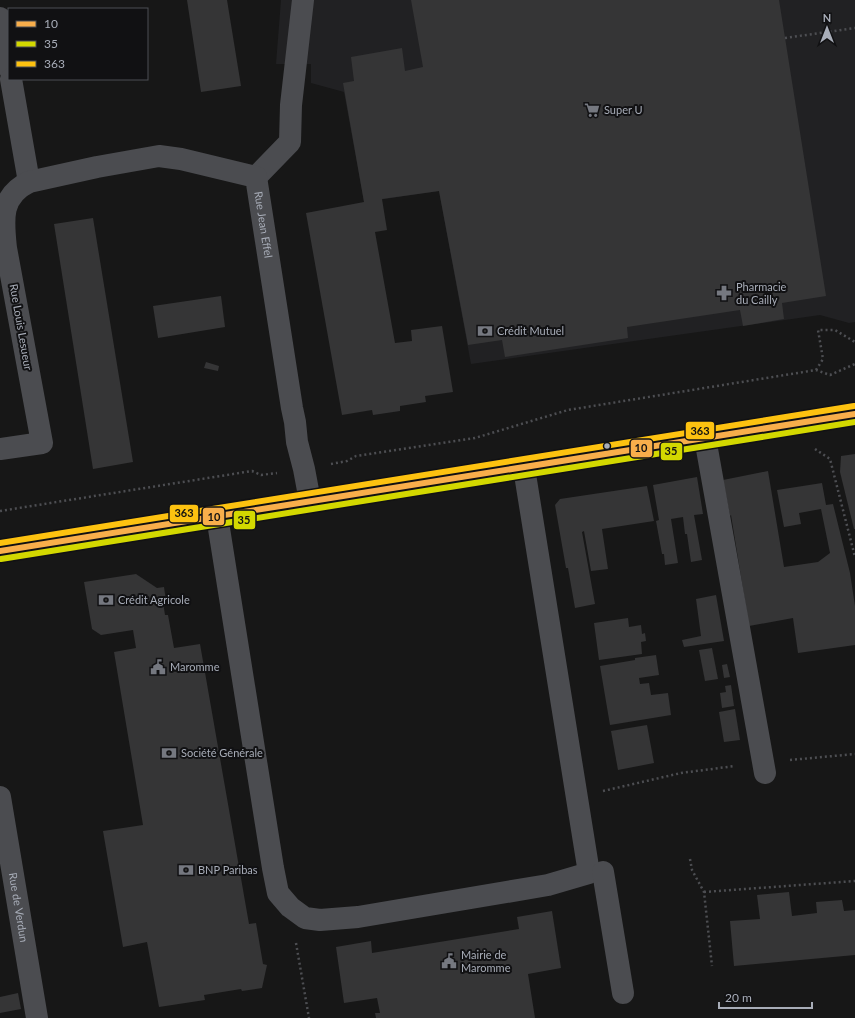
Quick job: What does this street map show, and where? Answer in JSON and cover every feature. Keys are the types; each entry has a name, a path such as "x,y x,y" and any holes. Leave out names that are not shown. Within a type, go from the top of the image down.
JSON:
{"main road":[{"path":"0,550 524,468 855,414"}],"street":[{"path":"256,177 290,142 291,105 303,0"},
{"path":"0,18 8,62"},
{"path":"11,80 29,182"},
{"name":"Rue Jean Effel","path":"29,182 97,167 159,156 181,159 256,177 297,442 310,501"},
{"name":"Rue Louis Lesueur","path":"0,449 42,443 6,248 4,224 4,209 10,196 19,187 29,182"},
{"path":"705,438 764,768"},
{"path":"217,516 278,893 290,907 305,918 320,920 358,916 548,885 589,873 524,468"},
{"name":"Rue de Verdun","path":"0,797 37,1018"},
{"path":"603,872 623,993"}],"path":[{"path":"785,38 855,28"},
{"path":"816,370 823,359 818,330 835,330 855,342"},
{"path":"356,456 475,438 568,410 816,370 830,375 855,364"},
{"path":"808,422 812,447 830,459 855,557"},
{"path":"0,511 252,471"},
{"path":"577,797 681,773 764,768 855,754"},
{"path":"690,859 692,870 704,892 712,966"},
{"path":"704,892 855,881"},
{"path":"290,907 308,1017 304,1018"}],"shaded area":[{"path":"281,0 855,0 855,322 849,323 820,315 471,364 439,191 364,202 344,92 311,83 311,64 276,64"}],"building":[{"path":"187,0 227,0 241,86 201,92"},
{"path":"411,0 779,0 826,296 782,303 784,319 743,326 740,310 627,327 628,338 505,357 502,340 468,345 439,191 382,199 387,230 375,232 395,343 412,341 411,330 442,326 453,392 425,396 426,402 400,406 400,411 373,415 372,410 342,415 306,213 364,202 343,83 354,81 351,57 402,48 405,71 423,67"},
{"path":"93,218 133,462 93,469 54,224"},
{"path":"221,296 225,327 158,338 153,306"},
{"path":"206,362 219,366 218,371 204,368"},
{"path":"855,454 854,529 840,472 841,456"},
{"path":"768,471 784,567 818,562 830,553 821,509 799,513 801,524 784,527 777,490 822,483 826,505 833,504 850,573 855,606 855,645 798,653 793,618 749,626 731,515 730,516 723,480"},
{"path":"697,477 703,514 694,515 702,560 691,562 683,517 671,519 678,563 665,565 664,554 662,554 656,521 659,520 653,485"},
{"path":"647,486 654,521 602,529 608,569 591,571 584,531 582,532 595,604 575,608 568,568 566,568 555,505 560,499"},
{"path":"136,574 157,588 164,587 166,601 163,602 165,615 168,615 174,648 200,644 249,924 256,923 263,964 267,965 262,988 242,991 241,989 204,995 205,1000 159,1007 147,942 123,947 103,831 143,825 114,652 136,648 133,630 101,635 92,629 84,582"},
{"path":"716,595 724,641 684,647 682,640 701,636 696,599"},
{"path":"628,618 629,627 641,625 642,634 645,633 646,641 641,642 642,654 599,660 594,623"},
{"path":"712,648 718,679 705,681 699,650"},
{"path":"656,655 659,675 639,678 640,684 649,683 651,695 668,693 671,715 610,725 600,666"},
{"path":"727,664 730,677 724,678 722,665"},
{"path":"731,685 734,706 722,708 720,693 726,692 725,686"},
{"path":"735,709 740,740 724,742 719,712"},
{"path":"647,725 654,763 618,770 611,731"},
{"path":"789,892 792,916 817,913 816,902 842,900 844,911 855,910 855,955 734,966 730,921 760,919 757,895"},
{"name":"Mairie de Maromme","path":"552,911 561,968 528,974 535,1018 376,1018 375,1013 380,1013 377,998 344,1003 336,947 371,941 372,953 519,929 517,917"},
{"path":"18,993 21,1009 0,1013 0,997"}],"transit line":[{"name":"363","path":"0,543 854,406"},
{"name":"10","path":"0,551 855,414"},
{"name":"35","path":"1,559 855,422"}],"place":[{"name":"Super U","path":"592,110"},
{"name":"Pharmacie du Cailly","path":"724,293"},
{"name":"Crédit Mutuel","path":"485,331"},
{"name":"Crédit Agricole","path":"106,600"},
{"name":"Maromme","path":"158,667"},
{"name":"Société Générale","path":"169,753"},
{"name":"BNP Paribas","path":"186,870"},
{"name":"Mairie de Maromme","path":"449,961"}]}
